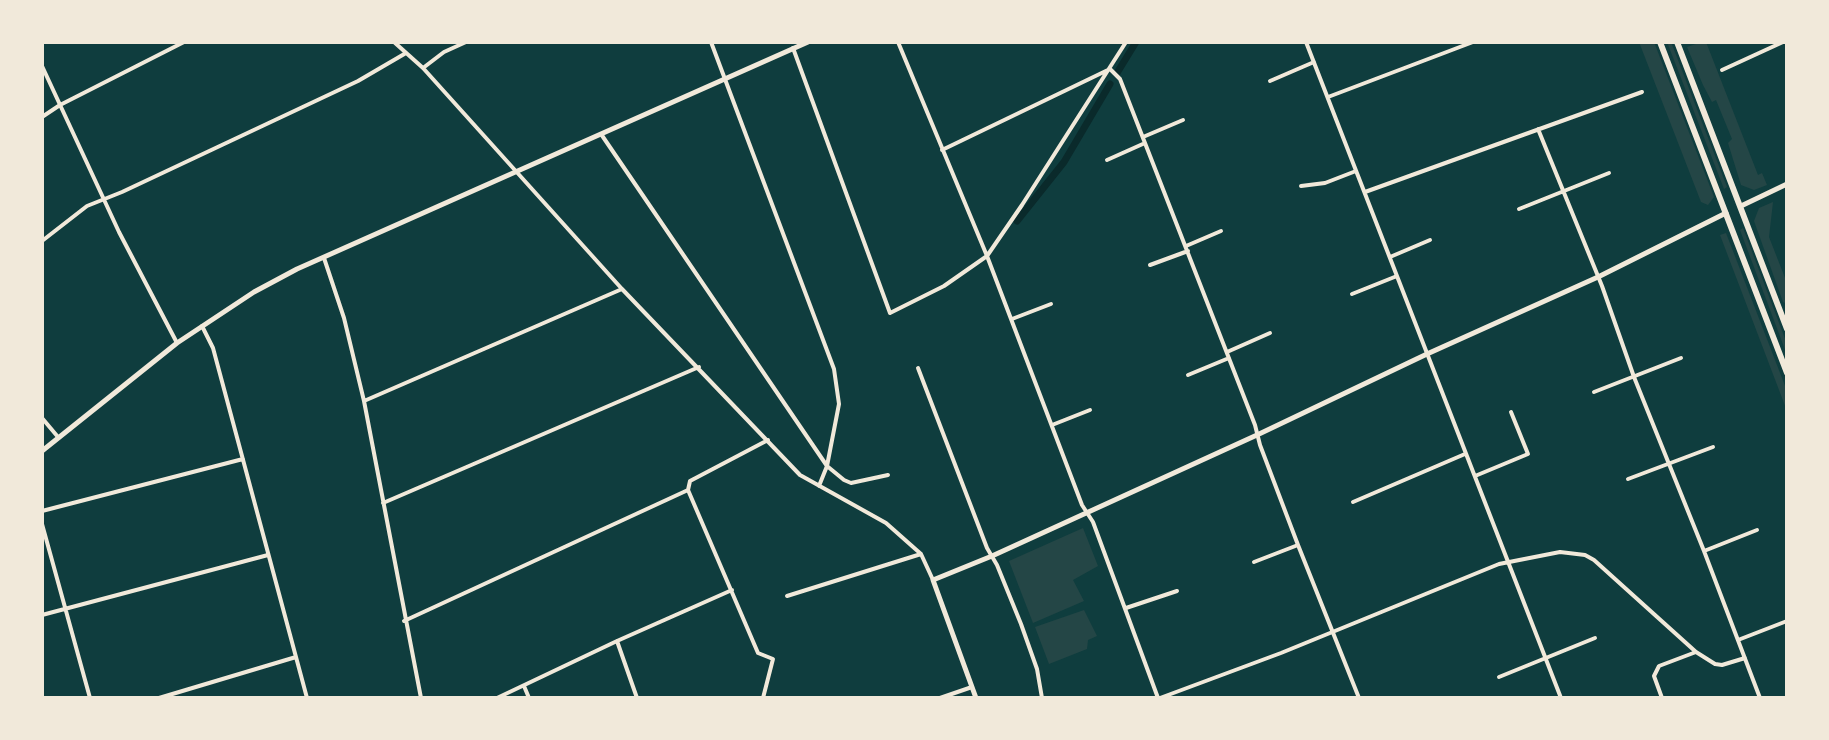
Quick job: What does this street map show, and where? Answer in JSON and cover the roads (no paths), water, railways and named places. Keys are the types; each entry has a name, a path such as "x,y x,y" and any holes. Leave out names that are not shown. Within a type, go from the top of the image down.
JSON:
{"main road":[{"path":"1660,42 1787,373"},
{"path":"1677,42 1787,329"},
{"path":"1726,213 1741,206"}],"street":[{"path":"42,117 184,42"},
{"path":"394,42 423,68 622,289 800,475 886,523 921,554 976,698"},
{"path":"423,68 444,52 466,42"},
{"path":"711,42 834,369 839,404 827,466 819,486"},
{"path":"42,451 177,343 254,292 323,256 808,42"},
{"path":"898,42 987,256 1159,698 1509,563 1560,552 1585,555 1594,560 1696,652 1722,665 1745,658"},
{"path":"793,48 890,313 944,286 987,256 1126,42"},
{"path":"1306,42 1561,698"},
{"path":"1328,97 1473,42"},
{"path":"1722,70 1783,42"},
{"path":"42,241 67,219 104,198 358,81 406,53"},
{"path":"1270,81 1314,62"},
{"path":"42,66 177,343"},
{"path":"942,150 1110,69"},
{"path":"1110,69 1120,79 1359,698"},
{"path":"1365,192 1642,92"},
{"path":"1107,160 1183,120"},
{"path":"1538,129 1760,698"},
{"path":"600,132 827,466 851,483 888,475"},
{"path":"1301,186 1325,183 1356,171"},
{"path":"1519,209 1609,173"},
{"path":"1741,206 1787,184"},
{"path":"933,580 1257,435 1598,277 1726,213"},
{"path":"1150,265 1221,231"},
{"path":"1390,257 1430,240"},
{"path":"323,256 344,318 364,401 421,698"},
{"path":"1352,294 1397,276"},
{"path":"364,401 622,289"},
{"path":"1012,319 1051,304"},
{"path":"202,326 213,348 307,698"},
{"path":"1227,352 1270,333"},
{"path":"1188,375 1229,358"},
{"path":"1594,392 1681,358"},
{"path":"383,503 699,367"},
{"path":"918,368 1037,669 1042,698"},
{"path":"1052,425 1090,410"},
{"path":"1475,476 1528,454 1511,412"},
{"path":"42,418 58,437"},
{"path":"763,698 773,659 758,653 688,490 690,481 768,440"},
{"path":"1628,479 1713,447"},
{"path":"1353,502 1466,454"},
{"path":"42,511 243,459"},
{"path":"404,621 688,490"},
{"path":"42,524 90,698"},
{"path":"1704,551 1757,530"},
{"path":"1254,562 1298,545"},
{"path":"787,596 921,554"},
{"path":"42,615 268,555"},
{"path":"497,698 732,590"},
{"path":"1125,608 1177,591"},
{"path":"1738,640 1787,621"},
{"path":"1499,677 1595,638"},
{"path":"617,641 637,698"},
{"path":"1662,698 1654,676 1659,666 1696,652"},
{"path":"159,698 296,657"},
{"path":"524,686 529,698"},
{"path":"940,698 972,687"}],"waterway":[{"path":"1117,73 1136,42"},
{"path":"1017,221 1064,162 1110,84"}]}
